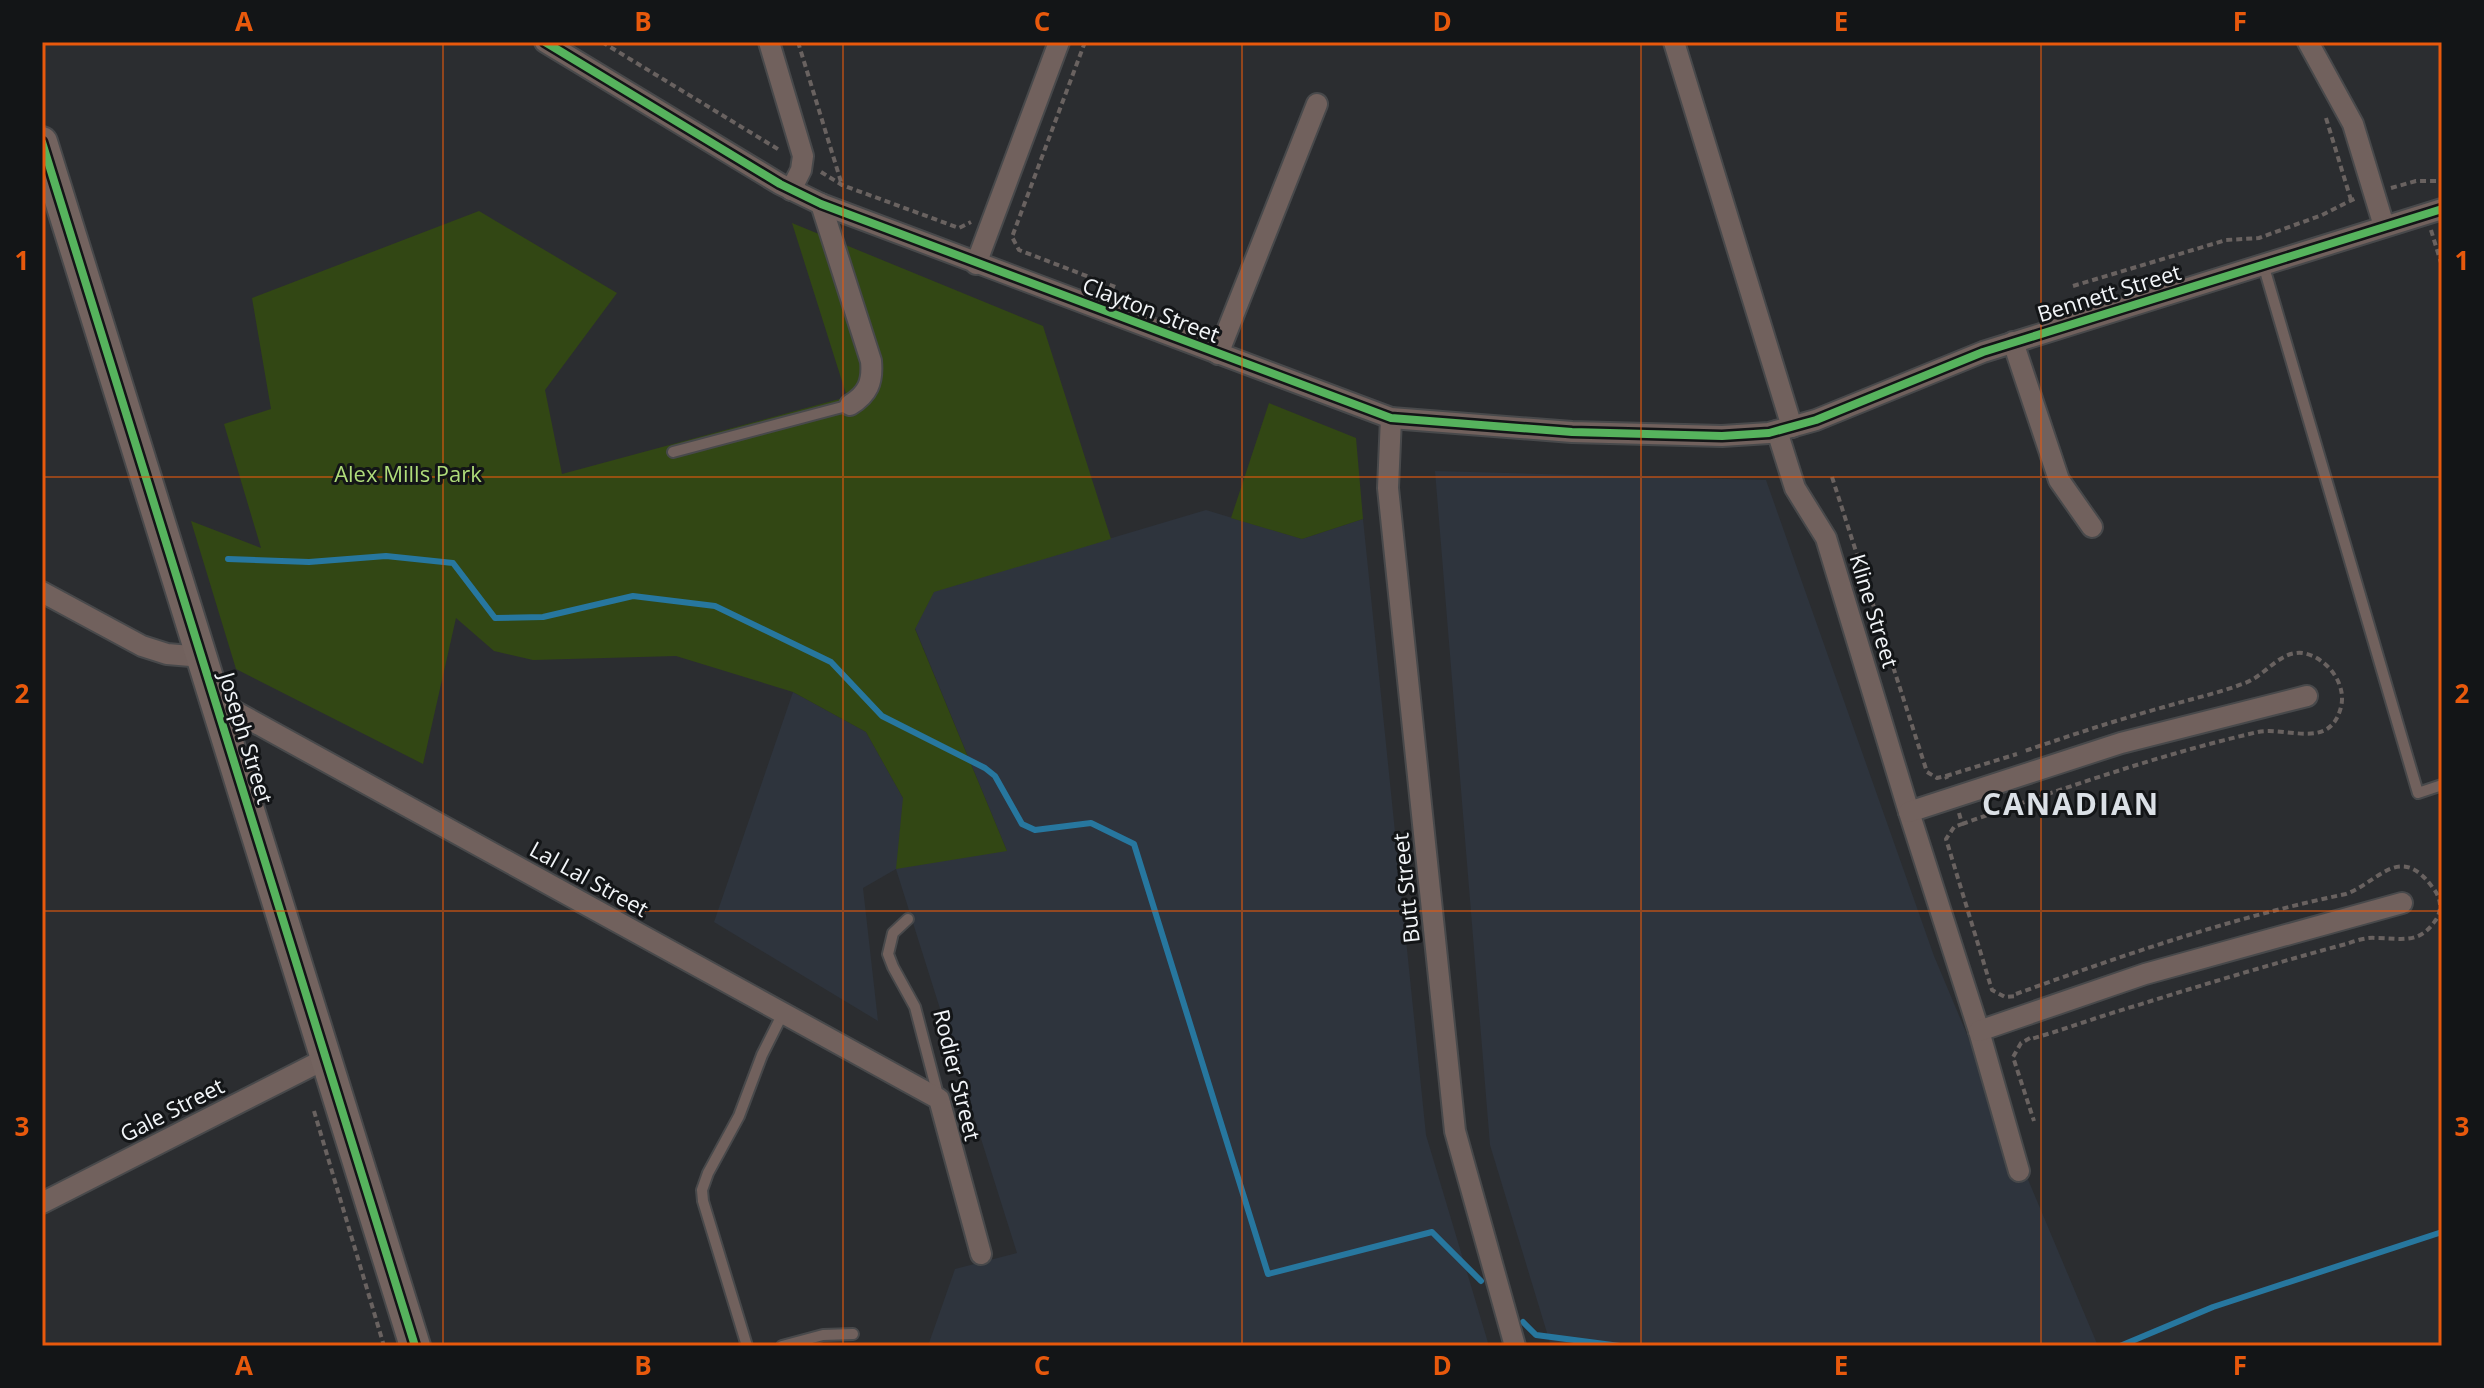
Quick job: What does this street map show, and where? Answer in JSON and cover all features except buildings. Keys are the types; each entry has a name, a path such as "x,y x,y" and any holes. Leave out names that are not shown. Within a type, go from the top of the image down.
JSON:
{"street":[{"name":"Clayton Street","path":"545,42 791,190 821,204 1391,418 1572,432 1722,436 1785,429"},
{"path":"769,42 799,141 802,162 791,190"},
{"path":"976,264 1059,42"},
{"name":"Kline Street","path":"1674,42 1785,429 1795,488 1826,538 1979,1031 2019,1171"},
{"path":"2308,42 2353,124 2384,226"},
{"path":"1218,354 1317,104"},
{"name":"Joseph Street","path":"42,142 216,701 313,1065 415,1346"},
{"path":"821,204 871,361 869,387 850,405"},
{"name":"Bennett Street","path":"1785,429 1816,420 1948,364 2013,342 2434,211"},
{"path":"2013,342 2059,480 2092,527"},
{"name":"Butt Street","path":"1391,418 1388,488 1455,1131 1515,1346"},
{"path":"42,592 148,649 203,657"},
{"path":"1909,812 2121,743 2307,696"},
{"name":"Lal Lal Street","path":"216,701 939,1099"},
{"path":"1979,1031 2145,974 2402,903"},
{"name":"Gale Street","path":"42,1203 313,1065"},
{"name":"Rodier Street","path":"939,1099 981,1254"}],"lane":[{"path":"2263,264 2418,793 2442,785"},
{"path":"673,452 850,405"},
{"name":"Rodier Street","path":"908,919 893,933 888,954 915,1007 939,1099"},
{"path":"747,1346 702,1190 745,1103 762,1055 783,1012"},
{"path":"782,1346 823,1335 853,1334"}],"path":[{"path":"602,42 736,126 842,185 959,228 974,219 990,225"},
{"path":"798,42 842,185"},
{"path":"1085,42 1012,237 1019,250 1118,288"},
{"path":"2325,117 2351,200"},
{"path":"2073,286 2226,240 2259,238 2322,215 2351,200 2416,181 2442,181"},
{"path":"2434,211 2442,266"},
{"path":"313,1065 384,1346"}],"shaded area":[{"path":"1435,471 1766,480 1934,956 2098,1346 1551,1346 1490,1145"},
{"path":"1206,510 1302,539 1363,519 1426,1135 1489,1346 928,1346 955,1269 1017,1253 896,869 863,888 878,1021 714,922 793,692 866,732 903,798 1007,851 915,628 934,591"}],"green space":[{"name":"Alex Mills Park","path":"479,211 617,293 545,390 562,474 847,397 792,223 1043,326 1111,539 934,592 915,629 1007,851 896,869 903,798 866,732 793,692 676,656 533,660 494,651 456,618 423,764 236,669 191,521 261,548 224,424 271,409 252,298"},
{"path":"1269,403 1356,438 1363,519 1302,539 1231,518"}],"waterway":[{"path":"228,559 309,562 386,556 453,563 495,618 543,617 633,596 715,606 831,662 882,716 995,776 1022,824 1035,830 1091,823 1134,844 1268,1274 1432,1232 1481,1281"},
{"path":"2120,1346 2213,1307 2442,1232"},
{"path":"1523,1322 1536,1335 1620,1346"}],"cycle path":[{"path":"545,42 780,184 821,204 1391,418 1572,432 1722,436 1769,433 1816,420 1983,352 2442,209"},
{"path":"42,142 415,1346"}],"district":[{"name":"CANADIAN","path":"2071,805"}]}
